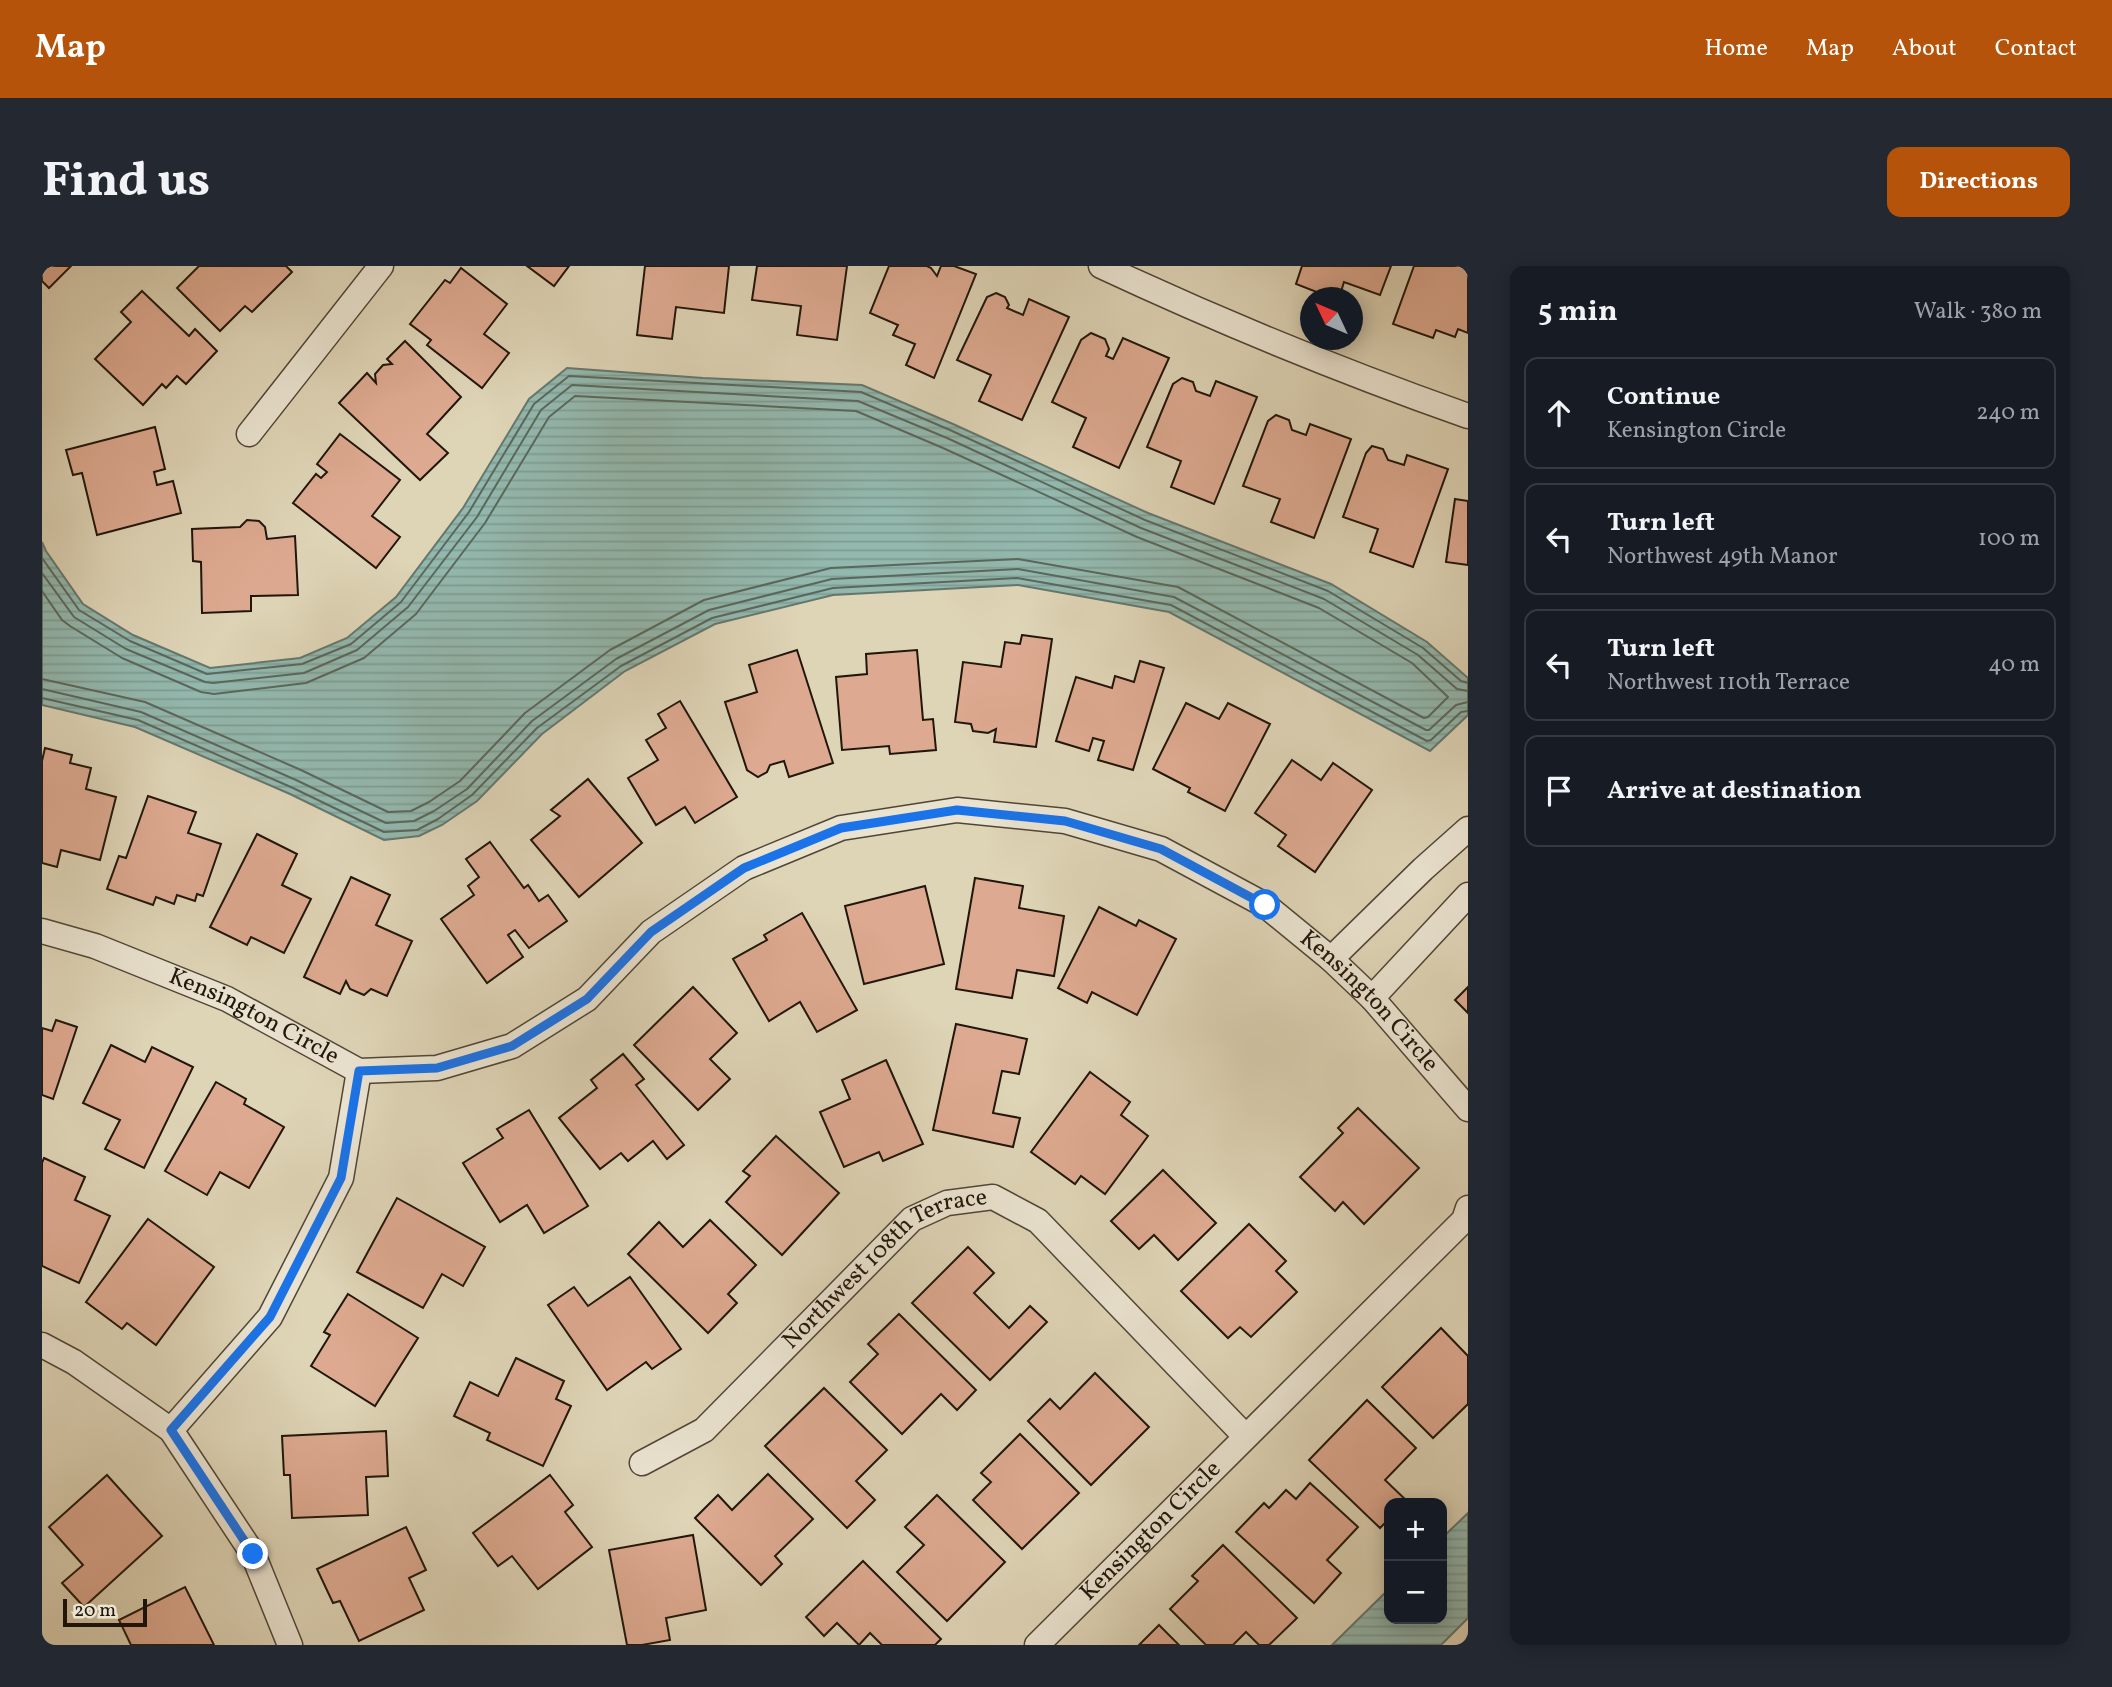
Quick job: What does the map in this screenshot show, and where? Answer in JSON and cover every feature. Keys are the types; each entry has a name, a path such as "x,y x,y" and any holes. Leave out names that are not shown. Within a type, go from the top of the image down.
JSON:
{"street":[{"path":"249,435 381,266"},
{"path":"1101,266 1173,300 1371,382 1468,416"},
{"name":"Kensington Circle","path":"42,931 96,946 227,999 359,1071 437,1068 512,1046 587,999 651,932 744,868 841,828 957,810 1065,821 1161,849 1265,905 1331,959 1372,998 1468,1109"},
{"path":"1331,959 1468,829"},
{"path":"1372,998 1468,895"},
{"path":"171,1430 270,1317 341,1178 359,1071"},
{"name":"Northwest 108th Terrace","path":"642,1463 704,1430 912,1219 947,1203 993,1197 1038,1221 1245,1436"},
{"name":"Kensington Circle","path":"1037,1645 1464,1220 1468,1208"},
{"path":"42,1345 74,1362 171,1430 253,1554 290,1645"}],"water":[{"path":"567,368 703,378 862,385 1148,513 1331,584 1427,642 1468,678 1468,715 1430,751 1169,612 1018,585 833,595 715,624 625,671 542,734 477,801 442,825 419,836 384,840 290,794 135,727 42,705 42,542 83,604 133,635 210,668 300,658 347,638 396,597 463,508 529,399"},
{"path":"1468,1513 1468,1618 1441,1645 1332,1645 1384,1594 1384,1624 1447,1624 1447,1533"}],"building":[{"path":"42,266 71,266 49,288 42,281"},
{"path":"199,266 286,266 292,272 252,312 245,306 220,331 177,288"},
{"path":"527,266 569,266 554,286"},
{"path":"645,266 729,266 724,313 676,307 672,339 637,335"},
{"path":"757,266 847,266 837,340 797,335 801,306 752,300"},
{"path":"889,266 927,266 937,276 941,266 954,266 976,274 934,378 906,365 915,344 893,335 898,325 870,313"},
{"path":"1302,266 1391,266 1380,295 1344,282 1342,287 1304,287 1296,284"},
{"path":"1414,266 1468,268 1468,333 1458,329 1455,337 1436,330 1433,338 1393,324"},
{"path":"461,268 507,304 484,334 509,353 482,388 427,345 431,340 410,324 445,280 450,283"},
{"path":"142,291 189,336 195,329 217,351 186,384 177,376 166,388 162,384 143,405 95,359 131,322 121,312"},
{"path":"996,293 1005,297 1009,305 1007,308 1023,315 1029,299 1069,317 1022,420 979,401 991,375 957,360 987,297"},
{"path":"1091,333 1105,339 1109,349 1106,356 1113,359 1123,338 1169,358 1119,468 1073,447 1086,418 1052,402 1081,340"},
{"path":"405,341 461,397 427,434 448,453 420,480 339,403 367,373 376,383 375,374 383,365 392,364 387,359"},
{"path":"1182,378 1193,382 1196,391 1210,396 1216,381 1257,397 1214,504 1171,487 1181,461 1147,447 1173,384"},
{"path":"1276,415 1289,420 1292,430 1306,435 1310,424 1351,439 1314,538 1271,522 1280,499 1243,486 1268,421"},
{"path":"155,427 165,469 154,472 157,485 173,481 181,513 97,535 82,473 73,475 66,450"},
{"path":"340,434 400,480 372,516 400,537 376,568 293,503 316,474 321,478 327,472 317,464"},
{"path":"1372,446 1383,449 1388,460 1404,465 1407,455 1448,469 1413,567 1370,552 1378,529 1343,517 1366,453"},
{"path":"1455,499 1468,501 1468,565 1446,562"},
{"path":"247,520 259,521 265,527 267,539 295,536 298,595 251,596 251,611 202,613 201,562 193,561 192,529 240,527"},
{"path":"1022,635 1052,639 1036,747 994,742 996,729 988,733 973,731 971,724 955,722 963,662 1001,667 1005,642 1020,644"},
{"path":"797,650 833,763 789,777 784,761 770,765 767,772 758,777 747,770 725,702 757,692 749,665"},
{"path":"917,650 923,720 933,719 936,750 890,754 889,746 842,750 836,677 867,674 866,654"},
{"path":"1140,661 1164,668 1133,770 1098,760 1104,741 1093,738 1089,751 1056,741 1076,677 1112,688 1115,676 1134,682"},
{"path":"680,701 737,797 695,823 685,807 656,825 628,778 658,760 646,740 666,728 658,714"},
{"path":"1186,703 1219,719 1228,703 1270,724 1225,811 1188,792 1190,788 1153,769"},
{"path":"45,748 72,755 70,763 91,768 86,789 116,797 100,860 61,850 57,867 42,863 42,761"},
{"path":"1292,760 1321,780 1333,763 1372,790 1315,872 1278,846 1286,835 1255,813"},
{"path":"588,779 642,843 579,897 531,840 560,816 551,810"},
{"path":"148,796 196,812 188,833 221,844 203,896 197,894 195,901 177,895 174,904 156,897 153,905 107,889 119,856 126,858"},
{"path":"257,834 297,854 282,885 311,899 284,953 251,937 247,945 210,927"},
{"path":"490,842 524,888 528,885 539,901 548,895 567,921 529,948 515,930 508,935 523,957 487,983 441,919 474,895 468,886 479,877 466,859"},
{"path":"351,877 390,895 376,925 412,941 387,996 371,989 364,995 350,989 346,981 340,994 304,977"},
{"path":"975,878 1023,886 1019,908 1064,916 1054,976 1017,970 1012,998 956,989"},
{"path":"925,886 944,964 864,984 845,906"},
{"path":"1099,907 1136,926 1139,920 1176,939 1137,1015 1092,992 1087,1003 1058,988"},
{"path":"802,913 857,1010 817,1032 800,1002 769,1021 733,959 767,940 764,935"},
{"path":"693,987 737,1033 710,1059 730,1079 698,1110 634,1045"},
{"path":"1468,987 1468,1013 1455,1000"},
{"path":"56,1020 77,1027 53,1099 42,1095 42,1028 52,1031"},
{"path":"956,1024 1027,1039 1019,1074 1002,1071 993,1113 1020,1118 1013,1147 933,1130"},
{"path":"111,1045 145,1062 152,1047 193,1067 144,1168 105,1149 120,1120 83,1103"},
{"path":"623,1054 644,1079 636,1085 684,1145 667,1159 653,1141 628,1161 621,1153 600,1169 559,1118 597,1088 591,1080"},
{"path":"886,1060 923,1144 883,1161 879,1152 844,1167 820,1112 850,1099 842,1080"},
{"path":"1090,1072 1130,1102 1121,1115 1148,1136 1105,1194 1081,1176 1075,1184 1031,1152"},
{"path":"216,1082 246,1099 244,1104 284,1127 249,1188 220,1172 207,1195 165,1171"},
{"path":"1358,1108 1419,1168 1364,1224 1343,1202 1335,1211 1300,1177 1343,1133 1338,1128"},
{"path":"529,1110 588,1206 544,1233 527,1205 500,1222 463,1163 503,1138 497,1129"},
{"path":"776,1136 839,1193 782,1255 726,1202 750,1176 743,1171"},
{"path":"44,1158 85,1177 75,1200 110,1216 79,1283 42,1266"},
{"path":"1163,1170 1216,1223 1178,1260 1154,1235 1139,1249 1111,1221"},
{"path":"397,1198 485,1247 463,1286 442,1274 423,1308 357,1272"},
{"path":"148,1219 214,1267 156,1345 127,1323 122,1329 86,1302"},
{"path":"710,1220 756,1265 728,1294 737,1303 708,1333 628,1254 659,1222 683,1247"},
{"path":"1249,1224 1286,1261 1276,1271 1297,1292 1251,1337 1240,1327 1228,1338 1181,1291"},
{"path":"968,1247 994,1273 974,1293 1009,1328 1030,1306 1047,1322 990,1380 912,1303"},
{"path":"630,1277 681,1349 652,1369 646,1362 607,1390 548,1305 574,1287 588,1306"},
{"path":"348,1294 418,1338 375,1406 311,1366 330,1335 324,1332"},
{"path":"899,1314 976,1390 957,1410 941,1394 902,1434 850,1382 878,1354 868,1344"},
{"path":"1441,1328 1468,1356 1468,1404 1433,1438 1382,1387"},
{"path":"516,1358 564,1381 556,1399 571,1406 543,1466 487,1440 490,1433 454,1416 470,1382 498,1396"},
{"path":"1095,1373 1149,1427 1091,1485 1028,1421 1050,1399 1060,1409"},
{"path":"824,1388 887,1450 856,1481 875,1500 847,1528 765,1446"},
{"path":"1367,1400 1416,1448 1385,1480 1404,1498 1384,1498 1384,1524 1380,1528 1309,1460"},
{"path":"386,1431 388,1476 366,1477 368,1515 292,1518 290,1475 284,1475 282,1436"},
{"path":"1020,1434 1079,1493 1022,1549 973,1500 991,1482 981,1473"},
{"path":"768,1474 813,1519 775,1556 782,1564 761,1585 695,1518 718,1495 732,1510"},
{"path":"107,1475 162,1536 84,1607 62,1583 83,1565 49,1527"},
{"path":"550,1475 573,1505 565,1512 592,1547 538,1589 512,1556 498,1566 473,1533"},
{"path":"1310,1483 1358,1527 1327,1560 1341,1573 1314,1603 1236,1532 1264,1503 1269,1508 1286,1490 1296,1499"},
{"path":"937,1495 1005,1562 947,1621 897,1572 924,1545 905,1527"},
{"path":"406,1527 426,1570 409,1578 424,1610 359,1641 340,1601 333,1603 317,1569"},
{"path":"693,1535 706,1610 666,1618 670,1640 627,1645 609,1550"},
{"path":"1223,1545 1297,1618 1269,1645 1259,1645 1246,1632 1233,1645 1206,1645 1170,1609 1198,1581 1192,1576"},
{"path":"863,1561 941,1639 935,1645 882,1645 870,1633 859,1645 837,1623 824,1636 806,1617"},
{"path":"185,1587 214,1645 131,1645 119,1620"},
{"path":"1159,1625 1179,1645 1139,1645"}],"route":[{"path":"253,1554 171,1430 270,1317 341,1178 359,1071 437,1068 512,1046 587,999 651,932 744,868 841,828 957,810 1065,821 1161,849 1265,905"}]}
